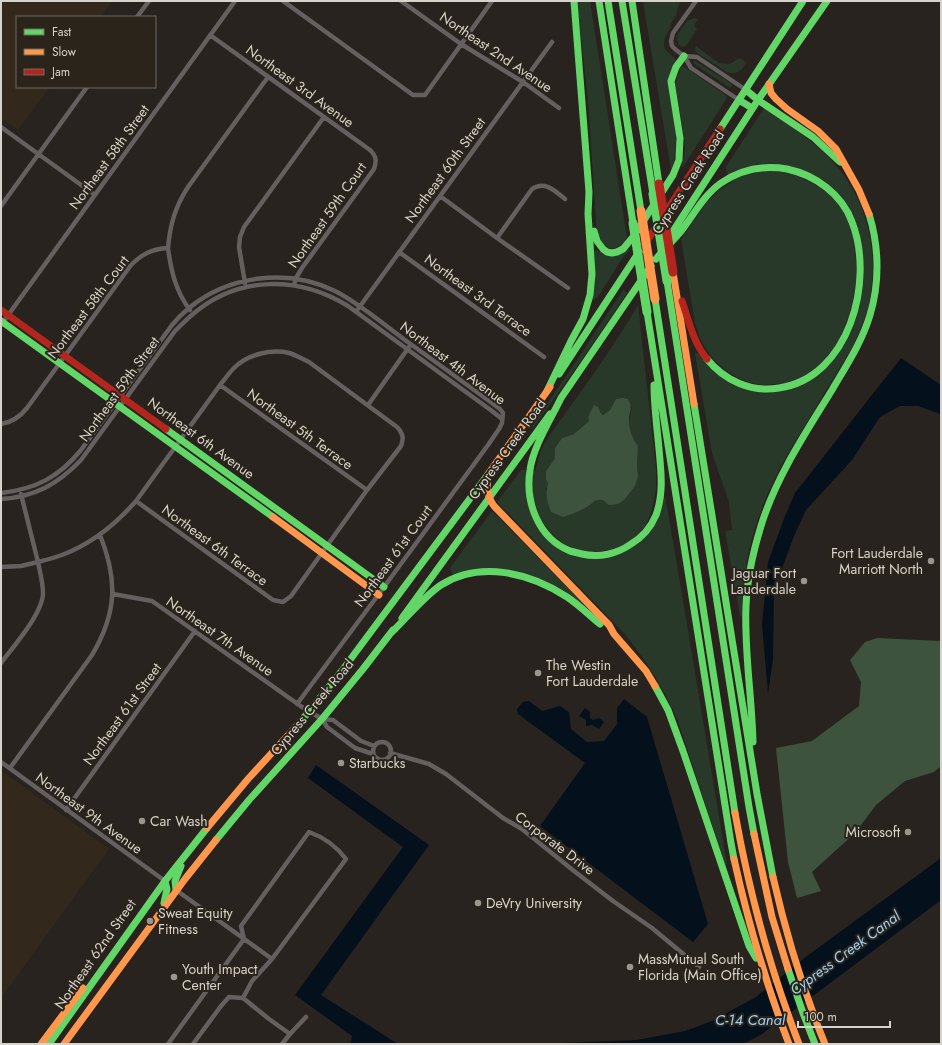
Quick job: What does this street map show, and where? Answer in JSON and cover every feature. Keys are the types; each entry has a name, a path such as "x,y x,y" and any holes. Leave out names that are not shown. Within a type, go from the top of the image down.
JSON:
{"main road":[{"path":"547,390 580,326 590,295 592,274 588,192 574,1"},
{"path":"599,1 731,843 746,910 763,972 788,1041"},
{"path":"608,1 738,825 755,906 771,965 799,1044"},
{"path":"622,1 749,807 757,851 776,931 788,954"},
{"path":"632,1 659,184 768,860 788,954 810,1020 815,1044"},
{"name":"Cypress Creek Road","path":"165,881 235,794 309,712 354,655 489,473 597,317 803,1"},
{"name":"Cypress Creek Road","path":"176,890 249,800 322,719 390,634 587,361 656,259 752,108 827,1"},
{"path":"588,192 596,242 607,251 617,252 623,250 628,245 673,175 677,166 680,156 680,144 671,81 676,67 684,56"},
{"path":"753,772 753,718 746,631 746,609 749,576 755,544 765,512 779,479 856,349 866,327 875,295 877,261 873,228 862,196 853,177 837,151 810,125 776,99 772,94 769,84"},
{"path":"746,90 758,100 813,137 846,167"},
{"path":"739,100 752,108"},
{"path":"656,259 684,227 703,198 715,187 744,171 764,167 796,171 815,179 826,187 836,196 846,209 853,222 858,238 860,263 857,299 852,317 841,343 821,370 807,379 784,388 766,389 743,385 723,375 708,361 698,347 694,338 673,272"},
{"name":"Northeast 6th Avenue","path":"3,319 381,591"},
{"path":"561,398 531,462 528,482 531,508 543,530 564,548 577,553 592,555 614,553 629,546 647,531 654,520 660,498 660,465 654,402 653,352"},
{"path":"489,473 486,489 489,498 498,510 609,626 614,634 646,671 660,695 668,710 683,751 749,946 763,972"},
{"path":"390,634 442,584 474,572 490,571 519,575 547,586 575,603 596,620 605,630 614,634"},
{"path":"176,890 174,882 184,856"},
{"path":"163,909 168,888 165,881"},
{"name":"Northeast 62nd Street","path":"49,1044 165,881"},
{"name":"Northeast 62nd Street","path":"64,1044 176,890"},
{"path":"41,1044 64,1012 106,963"},
{"path":"810,1020 825,1044"}],"street":[{"path":"138,16 149,1"},
{"name":"Northeast 58th Street","path":"3,319 95,195 235,1"},
{"path":"283,1 413,95 425,95 492,1"},
{"name":"Northeast 2nd Avenue","path":"401,1 461,44 523,82 559,108"},
{"path":"696,1 675,30 671,38 671,44 684,56 691,68 739,100"},
{"name":"Northeast 3rd Avenue","path":"210,35 370,150 375,157"},
{"name":"Northeast 60th Street","path":"356,312 552,42"},
{"path":"684,56 697,57 746,90"},
{"path":"193,313 175,282 170,264 168,248 170,227 175,211 188,186 268,77"},
{"path":"1,206 86,88"},
{"path":"246,287 239,247 240,237 244,227 324,117"},
{"path":"1,127 95,195"},
{"name":"Northeast 59th Court","path":"294,285 302,268 374,169 376,163 375,157"},
{"path":"497,238 532,189 539,185 548,186 565,199"},
{"path":"440,196 568,288"},
{"name":"Northeast 58th Court","path":"1,424 14,420 22,415 131,265 145,253 162,248 168,248"},
{"name":"Northeast 3rd Terrace","path":"399,252 544,357"},
{"name":"Northeast 4th Avenue","path":"245,281 269,278 296,278 334,291 360,307 500,409 503,412 502,420"},
{"name":"Northeast 59th Street","path":"1,499 22,497 43,490 73,468 81,460 172,325 189,308 209,294 245,281"},
{"name":"Northeast 4th Avenue","path":"246,287 269,284 294,285 329,295 348,306 492,411 502,420"},
{"name":"Northeast 59th Street","path":"1,493 20,490 46,481 70,462 176,331 193,313 222,295 246,287"},
{"path":"368,405 411,344"},
{"path":"1,567 20,566 62,555 100,535 126,513 136,501 234,367 252,356 266,352 288,353 309,362 397,427 403,436 401,446 324,550"},
{"name":"Northeast 5th Terrace","path":"220,385 367,490"},
{"name":"Northeast 61st Court","path":"297,704 499,429 502,420"},
{"path":"1,663 38,611 42,602 43,594 38,562 20,490"},
{"name":"Northeast 6th Terrace","path":"136,501 273,600 283,602 291,596 324,550"},
{"path":"10,768 100,642 106,625 113,594 112,571 100,535"},
{"name":"Northeast 7th Avenue","path":"113,594 152,601 309,712"},
{"name":"Northeast 61st Street","path":"66,810 195,631"},
{"path":"309,712 322,719 333,720 361,741 374,746"},
{"path":"322,719 327,727 355,748 373,754 377,758 382,760 387,758 390,753 390,748 386,744 381,742 378,743 374,746 373,754"},
{"name":"Corporate Drive","path":"390,753 429,764 446,774 503,818 522,829 613,901 657,932 699,967"},
{"name":"Northeast 9th Avenue","path":"1,762 165,881"},
{"path":"168,1044 244,939 241,926 309,832 318,835 346,858 272,959 252,982 243,998"},
{"path":"176,890 272,959"},
{"path":"193,1044 229,997 243,998 290,1034"},
{"path":"282,1044 306,1017"}],"shaded area":[{"path":"1,1 112,1 102,16 16,16 16,88 49,88 18,130 1,118"},
{"path":"1,770 109,849 1,998"}],"green space":[{"path":"577,1 590,1 627,238 615,248 604,245 597,235 588,100"},
{"path":"643,1 681,1 676,15 670,25 671,27 664,40 664,47 676,60 676,155 671,170"},
{"path":"694,18 698,19 694,25 697,29 686,46 683,47 679,45 677,40 678,34 687,21"},
{"path":"696,46 719,63 730,64 738,59 742,59 746,63 738,72 727,72 697,53 695,49"},
{"path":"695,61 732,84 732,87 730,88 694,64 693,62"},
{"path":"683,66 727,97 682,167 685,149 675,83 681,67"},
{"path":"764,108 823,152 836,165 847,180 863,212 872,247 873,266 870,299 866,314 852,348 788,453 777,473 758,518 747,559 743,588 742,616 740,616 725,531 732,530 729,502 712,453 695,353 698,353 706,363 760,392 822,373 861,296 849,208 791,166 728,175 726,167"},
{"path":"770,170 793,174 824,189 841,206 852,228 856,254 856,284 850,313 838,342 828,356 809,374 798,379 788,383 762,385 750,383 738,378 724,369 714,360 706,349 700,338 695,323 681,239 706,203 719,190 732,182 731,180 740,176"},
{"path":"629,249 598,297 592,301 594,251 597,250 600,252"},
{"path":"623,290 627,293 568,379 531,429 540,414"},
{"path":"638,305 656,468 656,490 652,509 646,525 638,536 616,549 591,552 576,549 566,545 557,538 548,530 541,520 532,496 532,471 535,471 541,450 547,439 617,340","holes":["616,399 632,407 630,427 638,446 638,476 603,500 596,500 585,508 563,517 546,490 548,483 546,471 555,458 555,448 562,438 574,434 589,421 588,417 591,412 600,412 603,415 610,410"]},
{"path":"616,399 628,399 630,405 630,430 638,446 638,476 635,486 624,500 618,504 609,505 603,500 596,500 581,510 563,517 551,512 547,498 548,483 546,479 546,471 555,458 555,448 562,438 574,434 589,421 588,417 594,405 598,407 603,415 610,410"},
{"path":"521,470 526,470 532,518 573,555 623,552 661,512 665,496 727,864 725,864 678,721 654,675 624,633 497,502"},
{"path":"492,511 585,605 521,572 453,575 450,568"},
{"path":"877,638 941,641 941,766 934,772 905,781 876,805 855,833 812,872 821,891 797,898 788,862 776,748 812,741 859,706 861,682 850,660 865,642"}],"water":[{"path":"901,358 941,385 941,415 918,406 900,406 880,417 852,460 806,510 794,536 780,574 774,582 773,660 768,693 762,625 768,562 785,516 795,493"},
{"path":"624,699 647,717 708,924 693,942 540,826 585,763 518,714 517,709 523,702 529,701 542,711 560,706 569,712 571,729 587,742 604,741 617,724 617,708"},
{"path":"585,708 590,712 590,718 593,720 599,718 604,722 599,729 592,725 586,726 586,720 579,716"},
{"path":"316,765 429,845 321,995 398,1044 350,1044 352,1036 295,995 403,847 308,778"},
{"name":"C-14 Canal","path":"941,858 941,900 762,1034 743,1044 536,1044 637,1040 685,1031 712,1021 756,997 807,956"}],"traffic: fast":[{"path":"547,391 583,319 590,295 592,274 588,214 589,192 574,1"},
{"path":"599,1 633,223"},
{"path":"608,1 641,211"},
{"path":"622,1 653,194"},
{"path":"632,1 659,184"},
{"path":"720,129 803,1"},
{"path":"666,242 758,100 827,1"},
{"path":"594,231 597,241 607,252 612,253 623,249 633,237 673,175 679,160 680,138 671,81 676,67 684,56"},
{"path":"746,90 758,100"},
{"path":"739,100 752,108"},
{"path":"758,100 813,137 840,162"},
{"path":"656,259 682,230 709,193 728,179 752,170 761,168 778,168 787,169 808,176 826,187 842,203 847,212 852,222 858,246 860,271 857,298 850,323 839,347 823,366 803,380 779,388 758,389 748,387 730,379 721,373 707,359"},
{"path":"653,194 667,281"},
{"path":"753,742 746,623 749,576 753,556 767,508 783,473 848,363 867,325 877,277 875,239 869,214"},
{"path":"633,223 647,312"},
{"path":"559,374 639,252"},
{"path":"561,398 651,266"},
{"path":"667,281 754,834"},
{"path":"655,299 735,813"},
{"path":"647,312 734,859"},
{"path":"1,321 273,517"},
{"path":"561,398 538,443 532,461 529,482 532,506 536,518 542,528 559,545 570,551 595,556 614,553 639,538 652,524 659,507 661,482 654,385"},
{"path":"694,404 757,794 773,877"},
{"path":"402,618 550,414"},
{"path":"166,429 384,587"},
{"path":"302,720 341,672 489,473"},
{"path":"390,634 421,602 441,585 456,577 488,571 521,576 537,581 567,597 600,624"},
{"path":"216,840 249,800 322,719 393,630"},
{"path":"655,686 668,710 749,946 756,958"},
{"path":"49,1044 165,881 207,828"},
{"path":"176,890 175,881 181,866"},
{"path":"164,903 167,889 165,881"},
{"path":"788,969 815,1044"}],"traffic: slow":[{"path":"769,84 771,93 776,99 787,109 818,131 836,149 859,190 869,214"},
{"path":"641,211 655,299"},
{"path":"673,272 694,404"},
{"path":"489,473 550,387"},
{"path":"489,473 487,490 489,498 494,506 609,625 614,634 646,671 655,686"},
{"path":"273,517 379,595"},
{"path":"207,828 248,779 302,720"},
{"path":"735,813 761,930 788,1016 799,1044"},
{"path":"754,834 772,917 788,969"},
{"path":"64,1044 185,879 216,840"},
{"path":"734,859 758,953 789,1044"},
{"path":"773,877 796,962 809,1003 825,1044"},
{"path":"41,1044 83,988"}],"traffic: jam":[{"path":"645,244 720,129"},
{"path":"659,184 673,272"},
{"path":"682,301 698,346 707,359"},
{"path":"1,310 166,429"}],"place":[{"name":"Fort Lauderdale Marriott North","path":"931,561"},
{"name":"Jaguar Fort Lauderdale","path":"804,581"},
{"name":"The Westin Fort Lauderdale","path":"538,673"},
{"name":"Starbucks","path":"341,763"},
{"name":"Car Wash","path":"142,821"},
{"name":"Microsoft","path":"908,832"},
{"name":"DeVry University","path":"478,903"},
{"name":"Sweat Equity Fitness","path":"150,921"},
{"name":"MassMutual South Florida (Main Office)","path":"630,967"},
{"name":"Youth Impact Center","path":"174,977"}],"water label":[{"name":"Cypress Creek Canal","path":"845,953"}]}
